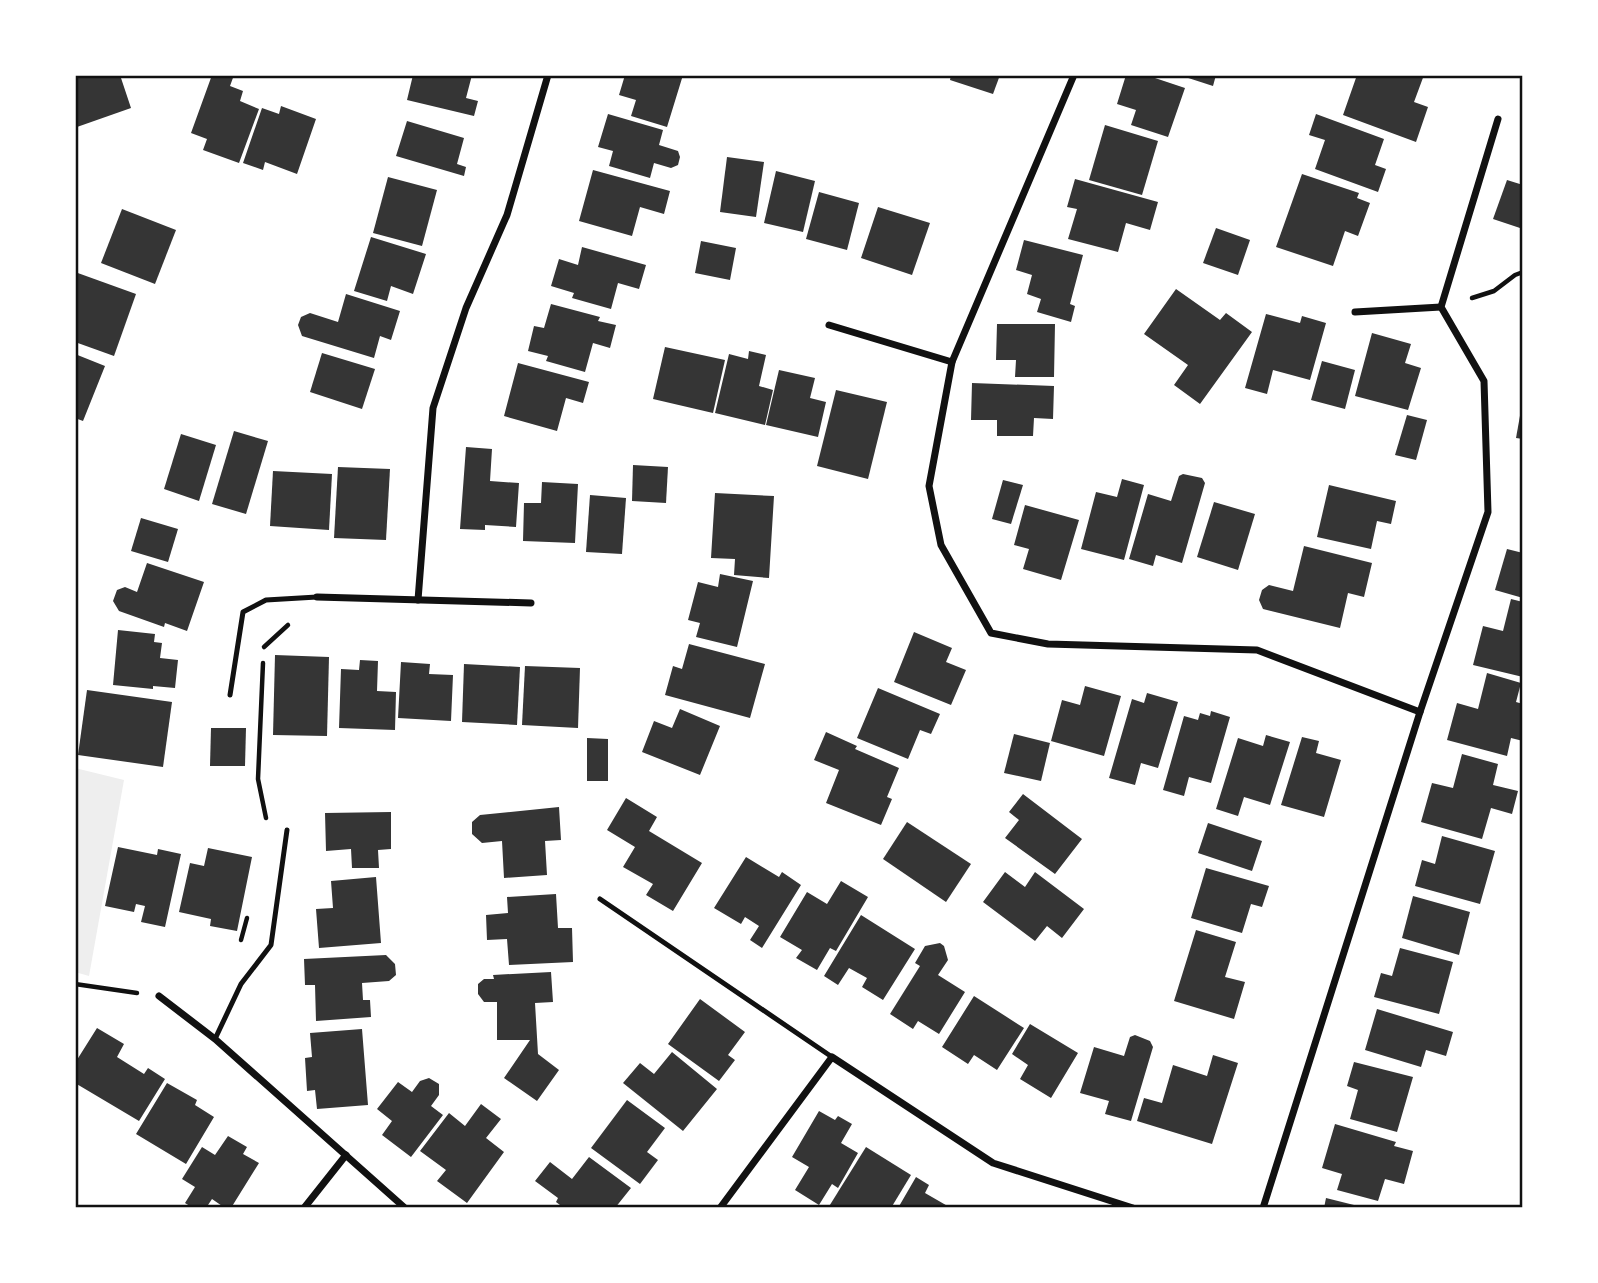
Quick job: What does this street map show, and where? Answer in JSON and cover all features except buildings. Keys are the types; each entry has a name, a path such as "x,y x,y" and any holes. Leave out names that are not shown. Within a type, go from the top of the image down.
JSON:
{"street":[{"path":"418,600 433,408 466,308 507,215 548,75"},
{"path":"1074,75 952,362 929,486 941,545 992,633 1048,644 1257,650 1420,712"},
{"path":"1263,1208 1420,712 1488,512 1484,381 1441,307 1498,119"},
{"path":"1355,312 1441,307"},
{"path":"829,324 952,362"},
{"path":"317,597 531,603"},
{"path":"159,996 215,1039 405,1208"},
{"path":"720,1208 832,1057 993,1163 1133,1208"},
{"path":"304,1208 346,1155"}],"lane":[{"path":"230,695 243,612 266,600 317,597"},
{"path":"215,1039 241,984 271,945 287,830"},
{"path":"600,899 832,1057"}],"path":[{"path":"1441,307 1494,291 1523,272"},
{"path":"267,818 258,779 264,647 317,597"},
{"path":"239,948 249,909"},
{"path":"75,984 159,996"}],"shaded area":[{"path":"75,768 124,780 89,976 75,972"}]}
